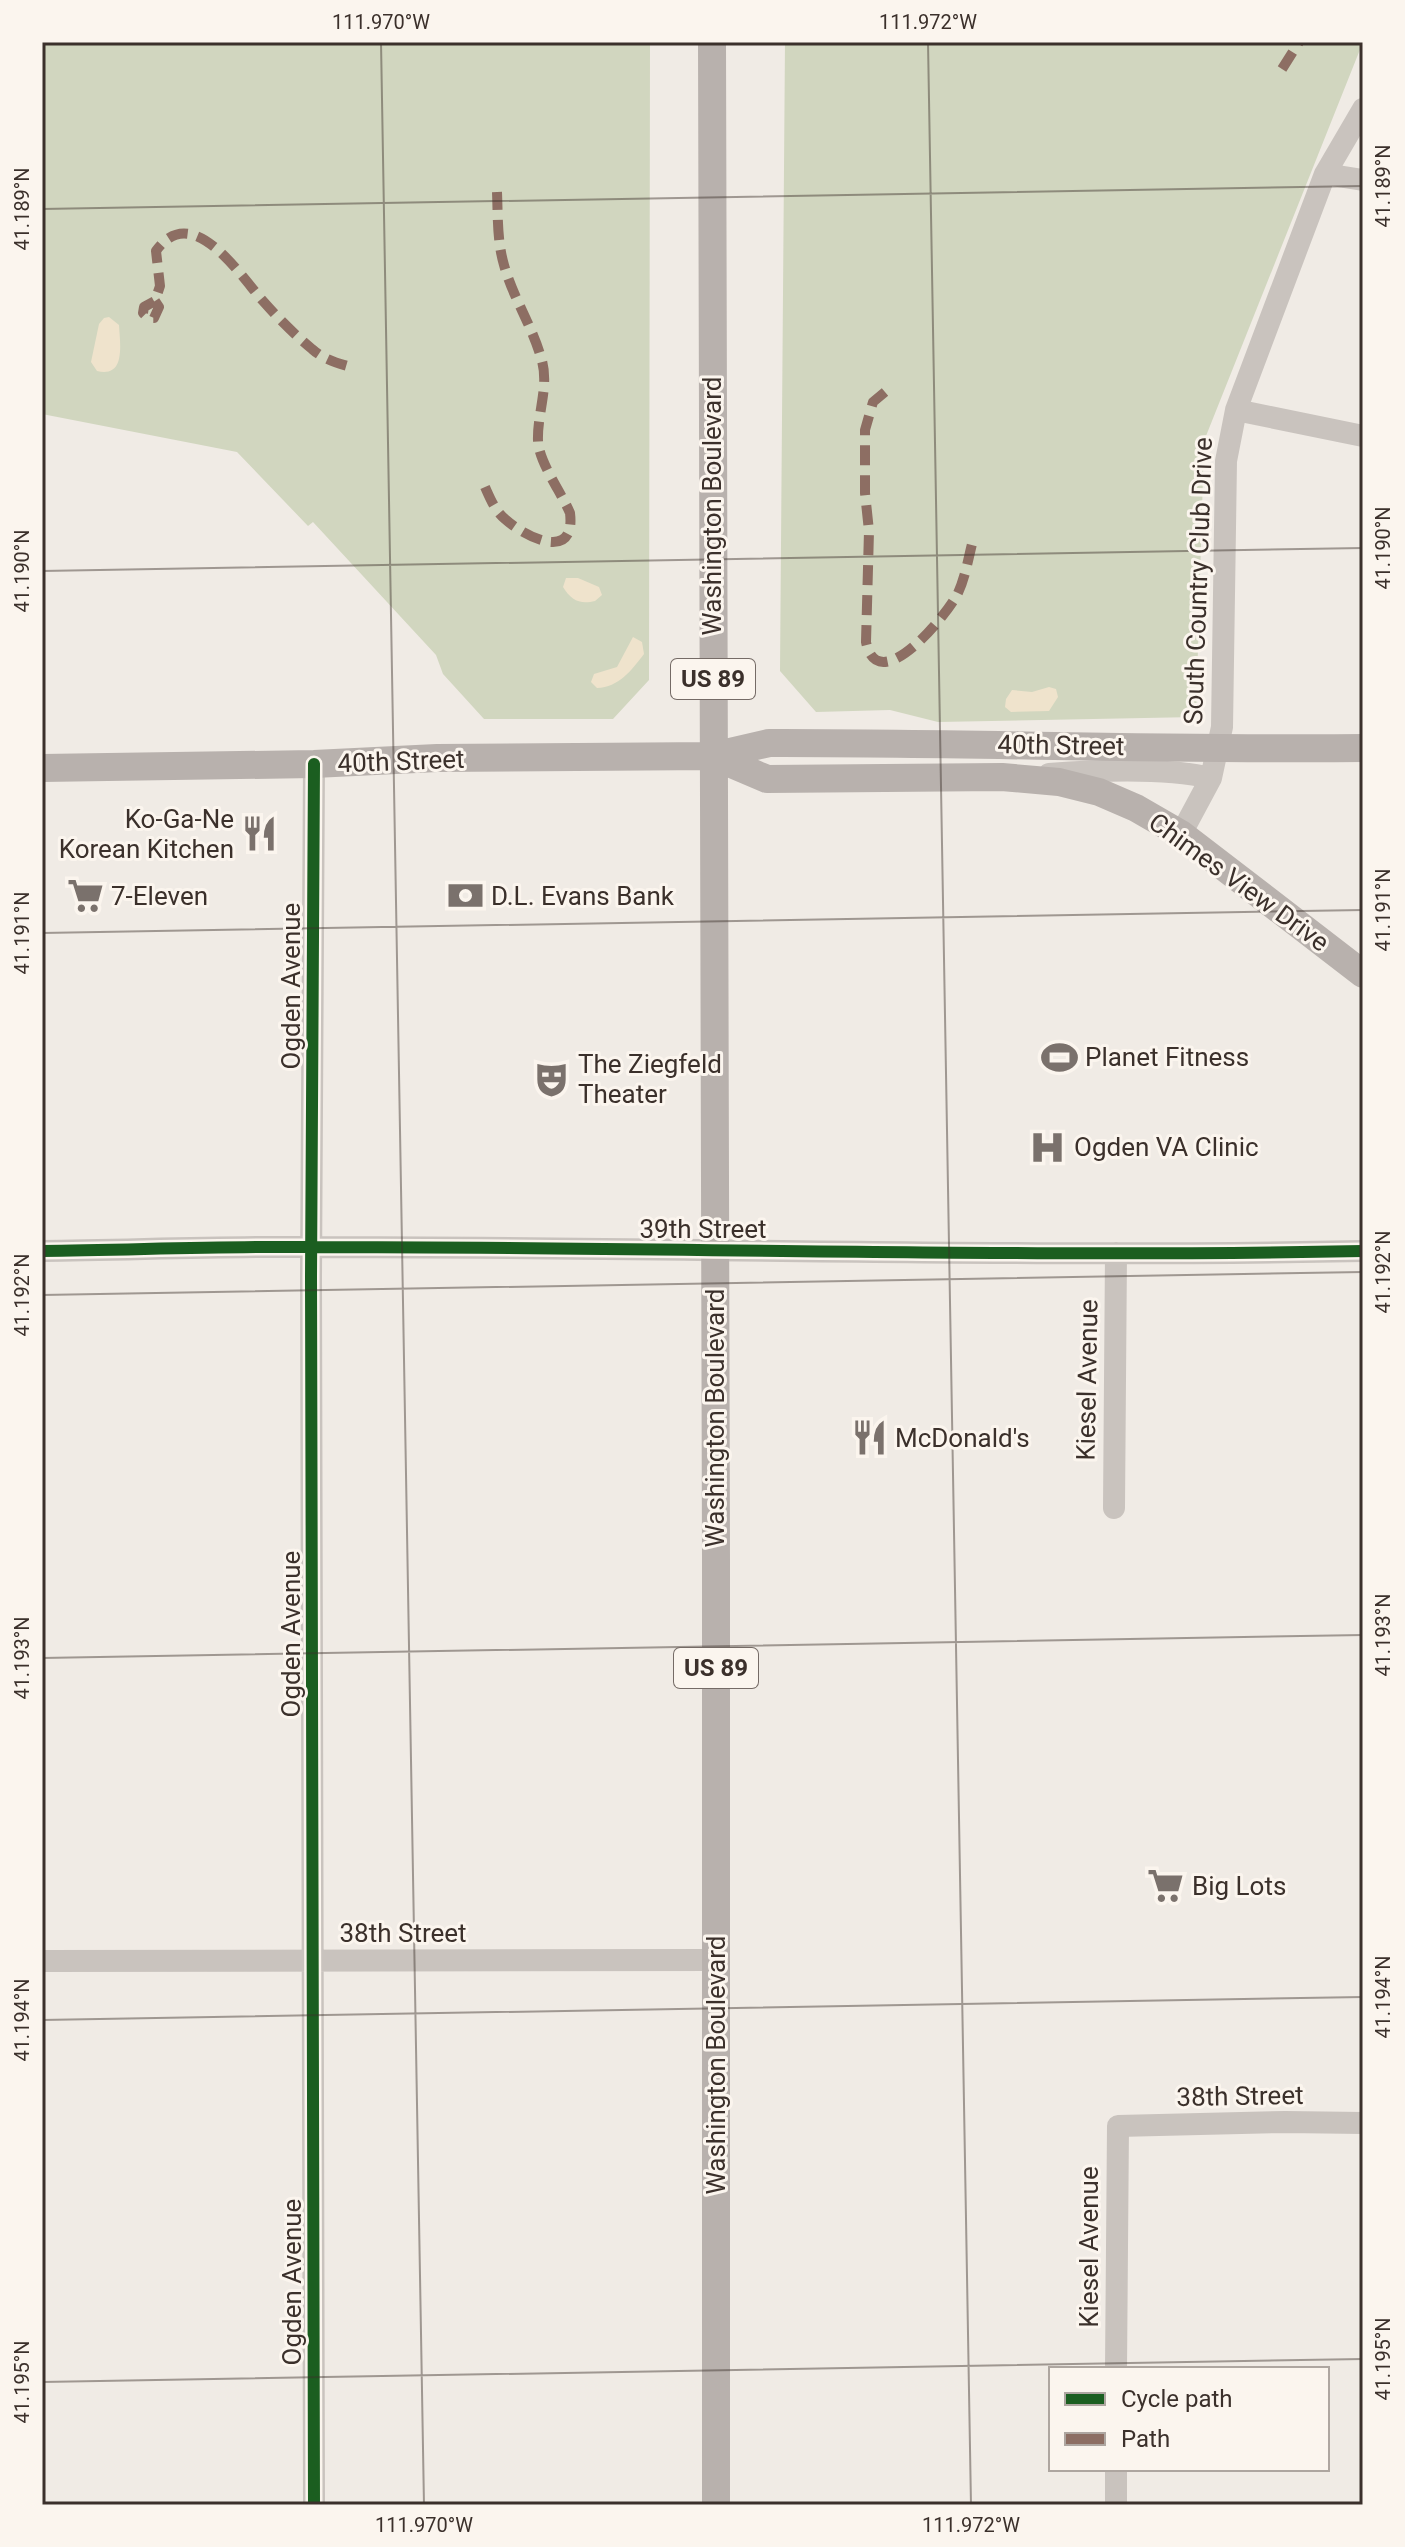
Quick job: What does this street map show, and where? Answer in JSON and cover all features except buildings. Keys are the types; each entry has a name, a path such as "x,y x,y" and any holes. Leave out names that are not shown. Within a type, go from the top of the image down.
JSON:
{"main road":[{"name":"Washington Boulevard","path":"712,42 716,2505"},
{"name":"40th Street","path":"42,768 314,764 437,758 713,756 769,743 1363,748"},
{"name":"40th Street","path":"713,756 767,779 1018,777"},
{"name":"Chimes View Drive","path":"1018,777 1059,782 1099,792 1136,808 1181,834 1363,974"}],"street":[{"name":"South Country Club Drive","path":"1181,834 1211,778 1222,727 1226,461 1236,410 1325,174 1363,109"},
{"path":"1325,174 1363,180"},
{"path":"1236,410 1363,436"},
{"name":"Ogden Avenue","path":"314,764 311,1247 314,2505"},
{"name":"40th Street","path":"1018,777 1087,771 1191,773 1211,778"},
{"name":"39th Street","path":"42,1251 311,1247 1116,1253 1363,1251"},
{"name":"Kiesel Avenue","path":"1114,1508 1116,1253"},
{"name":"38th Street","path":"42,1961 716,1960"},
{"name":"38th Street","path":"1118,2126 1363,2123"},
{"name":"Kiesel Avenue","path":"1116,2367 1118,2126"},
{"path":"1116,2471 1116,2505"}],"green space":[{"path":"42,42 650,42 649,680 613,719 484,719 443,674 436,655 313,522 308,526 237,452 42,414"},
{"path":"785,42 1363,42 1204,441 1196,717 938,722 890,710 816,712 780,671"}],"sand":[{"path":"109,317 119,325 119,358 113,369 97,371 91,362 99,324"},
{"path":"566,578 578,578 599,587 602,595 595,601 576,600 563,587"},
{"path":"633,637 642,642 644,654 618,681 597,688 591,682 594,674 617,667"},
{"path":"1049,687 1056,689 1058,697 1049,711 1011,712 1005,707 1012,690 1032,692"}],"marked path":[{"path":"1282,69 1299,42"},
{"path":"485,487 498,512 524,533 547,542 565,538 570,528 570,513 539,449 544,371 534,336 504,265 497,192"},
{"path":"155,301 159,307 154,318 148,318 143,313 144,307 155,301 160,286 156,251 170,237 185,234 199,237 228,260 306,344 325,358 351,367"},
{"path":"885,392 873,402 865,430 865,493 869,531 866,642 873,657 884,662 897,658 912,648 941,618 958,593 972,544"}],"cycle path":[{"path":"314,764 311,1277 314,2505"},
{"path":"42,1251 280,1247 970,1253 1363,1251"}],"place":[{"name":"Ko-Ga-Ne Korean Kitchen","path":"260,834"},
{"name":"7-Eleven","path":"85,896"},
{"name":"D.L. Evans Bank","path":"465,896"},
{"name":"Planet Fitness","path":"1059,1057"},
{"name":"The Ziegfeld Theater","path":"552,1079"},
{"name":"Ogden VA Clinic","path":"1048,1147"},
{"name":"McDonald's","path":"869,1438"},
{"name":"Big Lots","path":"1166,1886"}]}
